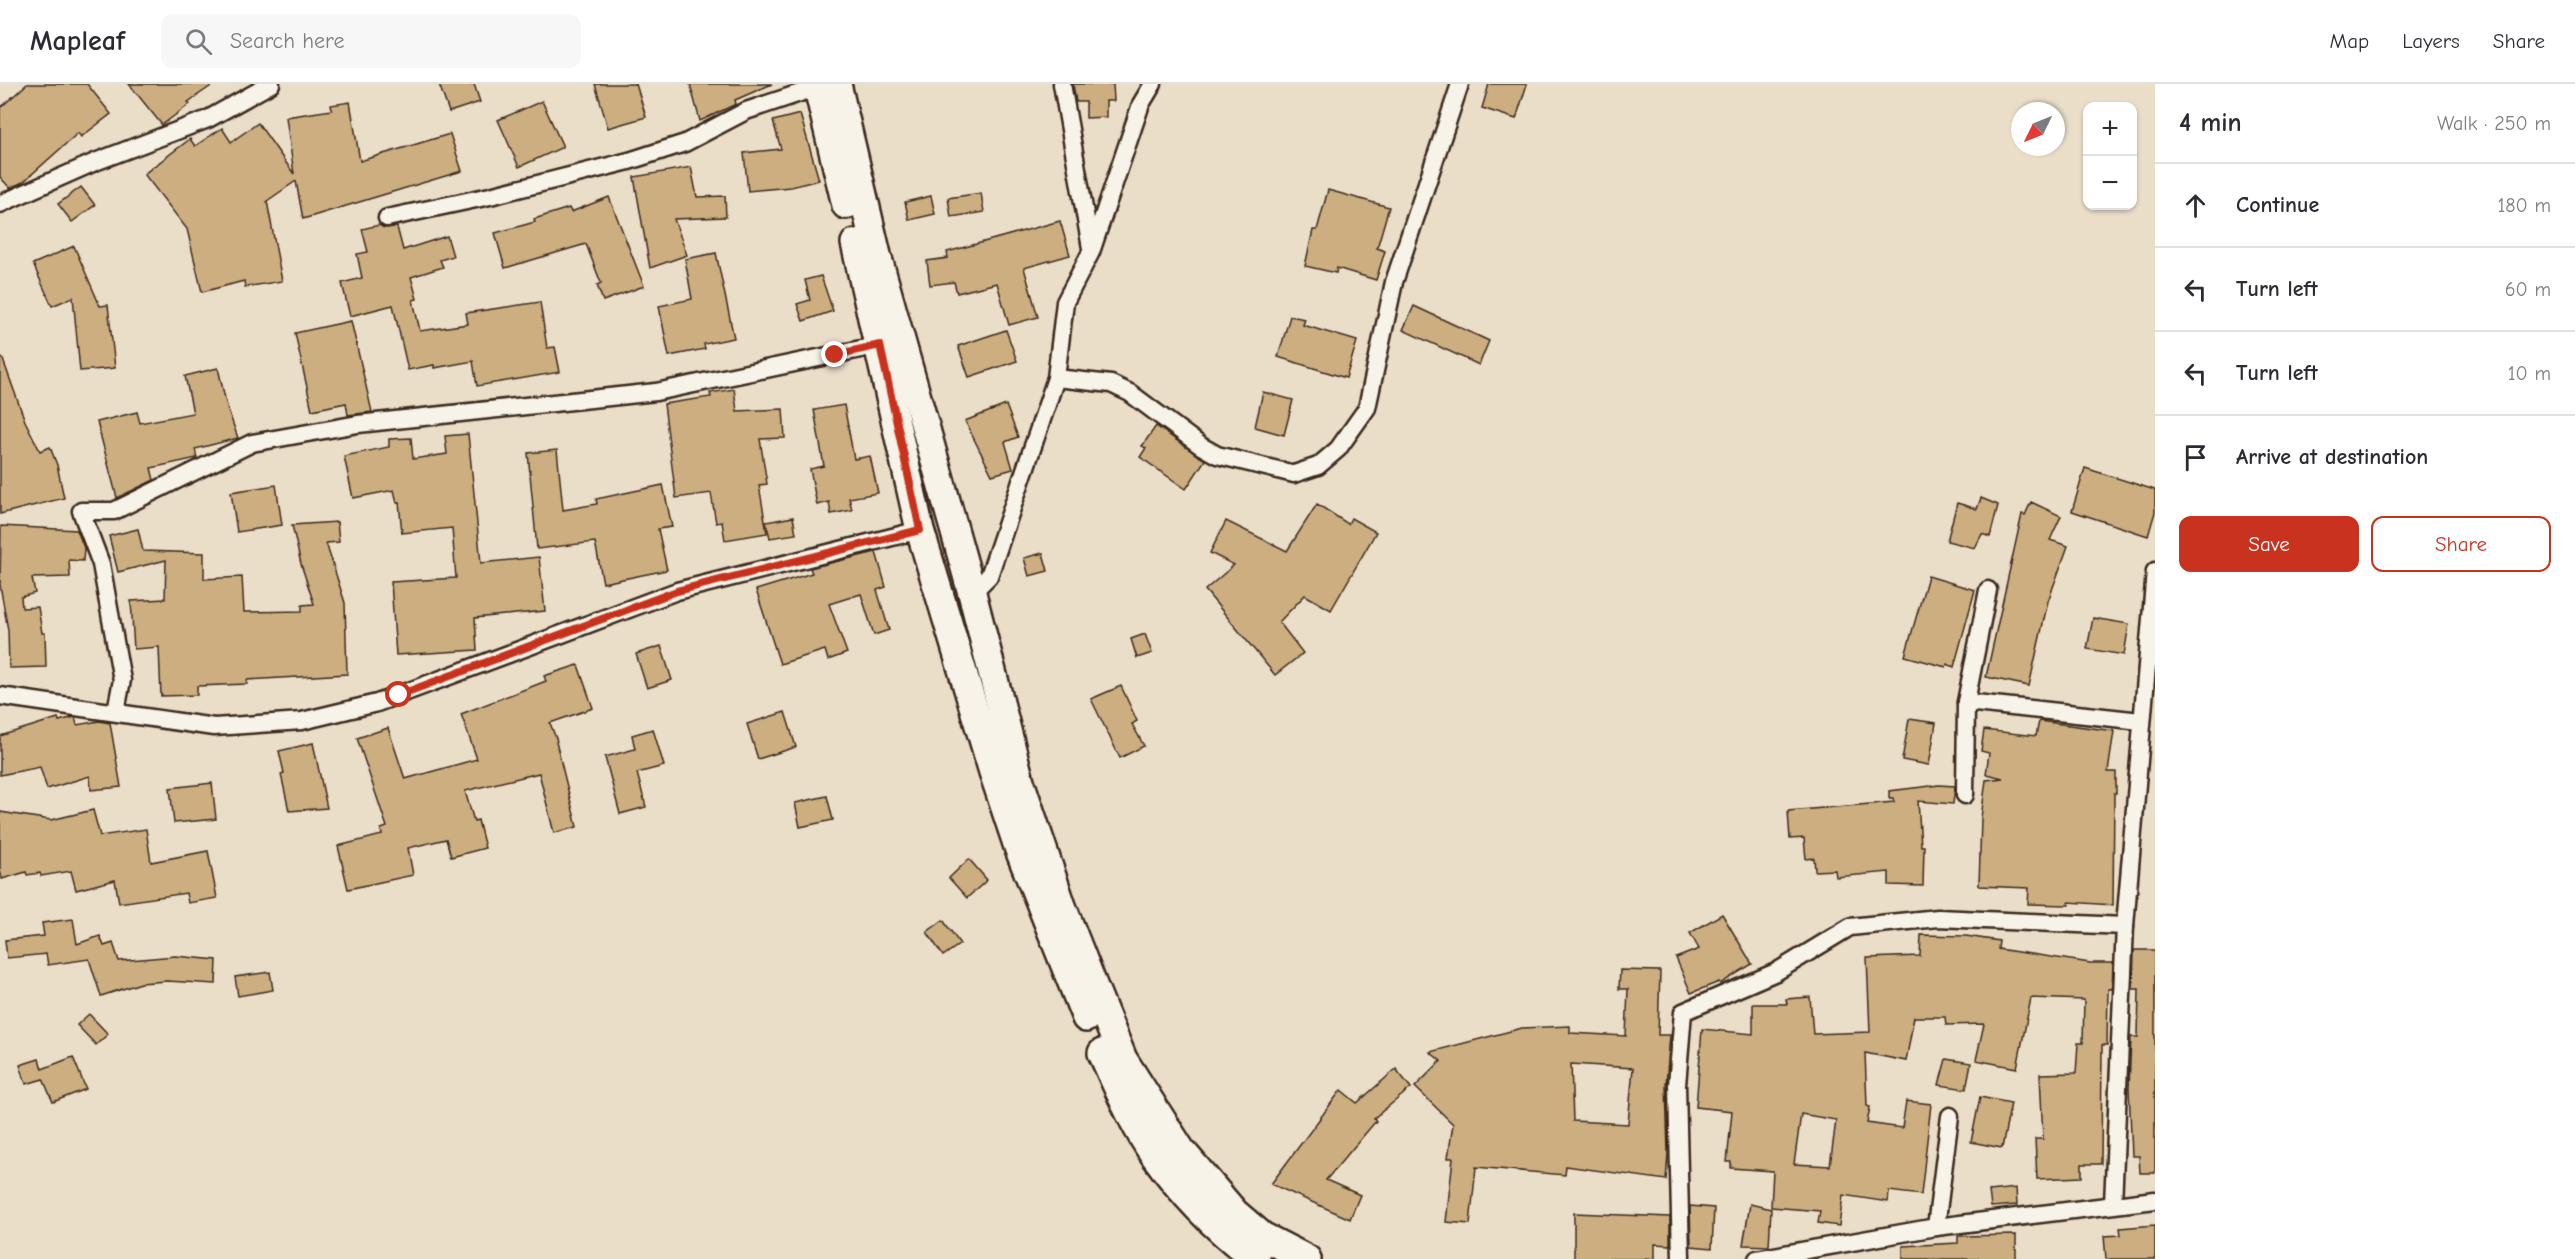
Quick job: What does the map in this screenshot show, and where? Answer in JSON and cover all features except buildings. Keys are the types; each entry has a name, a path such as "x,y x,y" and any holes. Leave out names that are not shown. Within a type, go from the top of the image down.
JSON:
{"main road":[{"path":"824,85 920,530 1007,815 1055,942 1097,1044 1130,1114 1155,1156 1188,1196 1234,1243 1256,1259"},
{"path":"824,85 877,255 972,593 1020,781 1062,906 1123,1059 1161,1123 1200,1175 1235,1213 1263,1236 1307,1259"}],"street":[{"path":"0,204 95,162 208,119 271,84"},
{"path":"1062,84 1091,252"},
{"path":"972,593 989,576 1056,378 1065,302 1091,252 1141,104 1153,84"},
{"path":"1056,378 1111,384 1130,393 1216,455 1294,474 1318,466 1338,449 1367,408 1394,282 1460,84"},
{"path":"387,218 490,196 630,161 685,143 746,111 824,85"},
{"path":"116,711 122,680 101,564 81,512 114,511 252,443 358,424 656,392 880,345"},
{"path":"0,696 214,727 302,721 377,703 677,591 920,530"},
{"path":"2113,1204 2125,926 2155,571"},
{"path":"1965,795 1966,702 1988,590"},
{"path":"1966,702 2141,721"},
{"path":"1681,1259 1677,1085 1683,1012 1776,972 1851,927 1938,918 2125,926"},
{"path":"1936,1227 1950,1116"},
{"path":"1757,1259 1936,1227 2155,1200"}],"route":[{"path":"399,695 677,591 920,530 880,345 835,355"}]}
